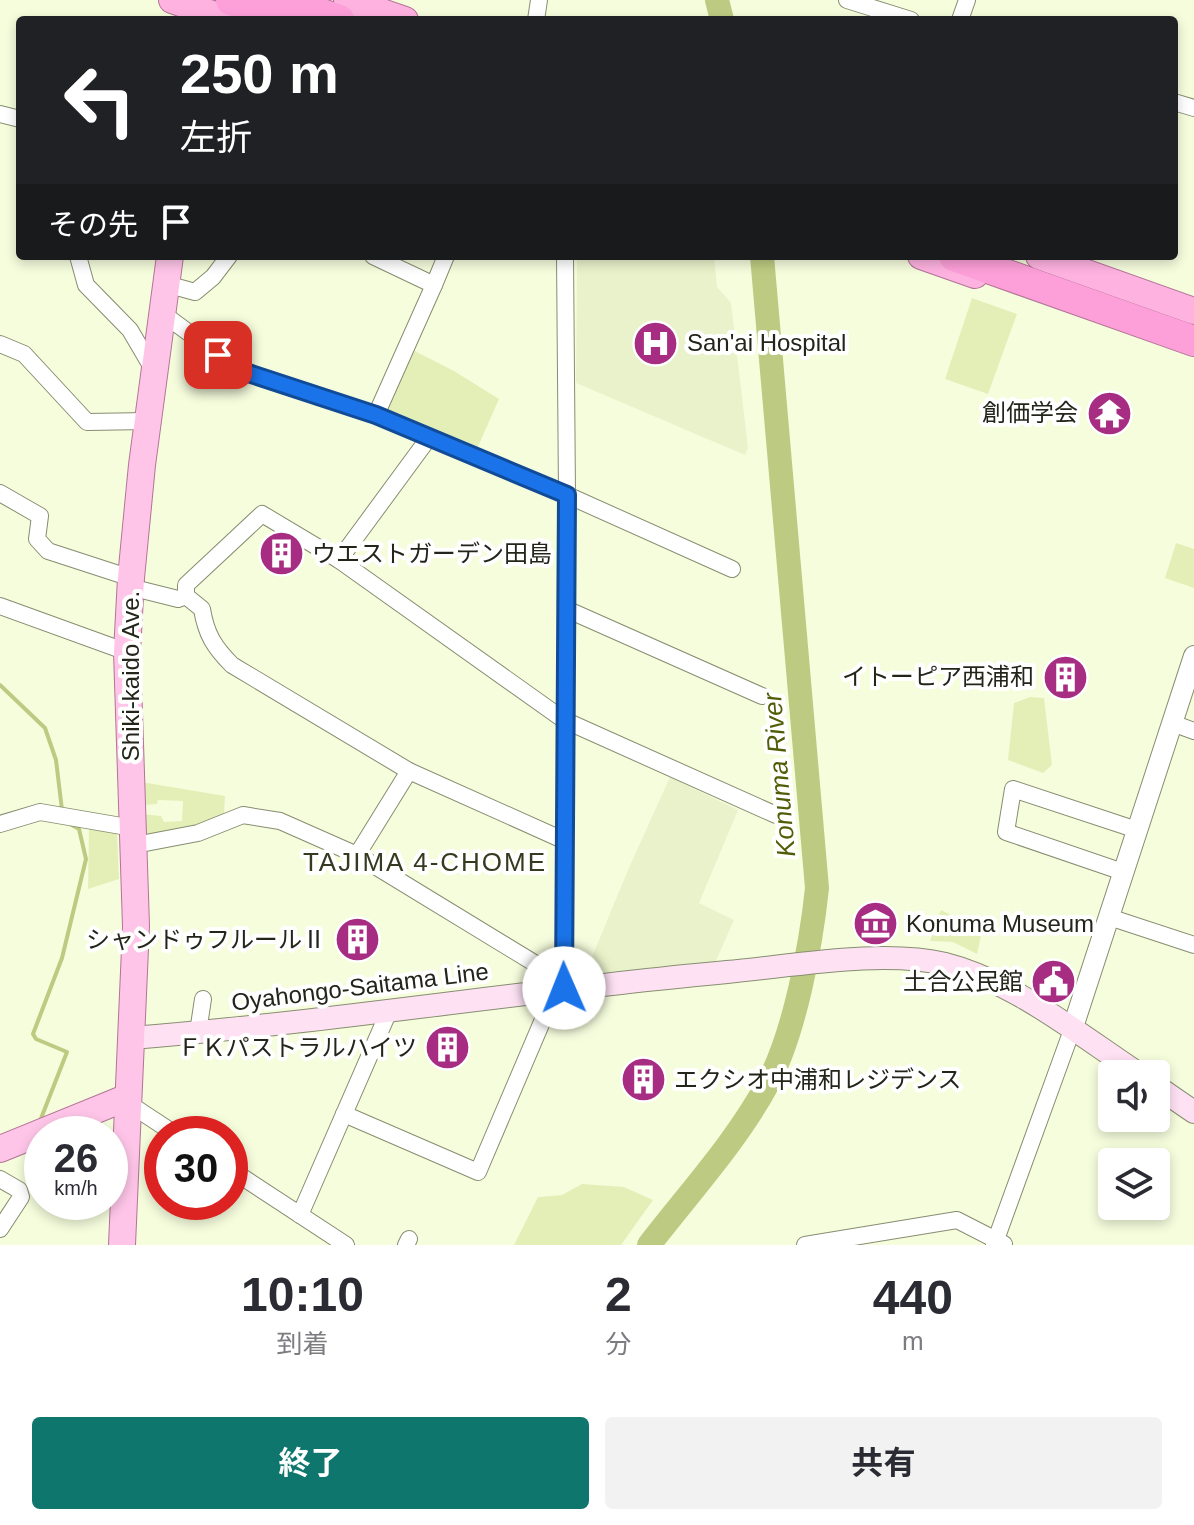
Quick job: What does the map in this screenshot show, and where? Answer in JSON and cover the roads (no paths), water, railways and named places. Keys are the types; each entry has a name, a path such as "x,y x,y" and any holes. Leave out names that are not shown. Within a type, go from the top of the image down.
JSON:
{"highway":[{"path":"172,0 258,16"},
{"path":"282,0 328,16"},
{"path":"299,0 344,16"},
{"path":"347,0 393,16"},
{"path":"932,260 1194,351"},
{"path":"965,260 1194,341"},
{"path":"1021,260 1194,321"},
{"path":"1050,260 1194,311"}],"main road":[{"name":"Shiki-kaido Ave.","path":"122,1245 136,926 127,652 130,583 147,421 169,260"},
{"name":"Oyahongo-Saitama Line","path":"132,1038 389,1011 561,986 888,959 953,966 991,981 1118,1060"},
{"path":"1170,1096 1194,1112"},
{"path":"0,1149 128,1100"}],"street":[{"path":"847,0 898,16"},
{"path":"79,260 86,285 130,330 154,372"},
{"path":"166,284 195,292 213,277 226,260"},
{"path":"381,260 434,285"},
{"path":"376,415 444,260"},
{"path":"344,1114 478,1172 561,986 567,495 565,260"},
{"path":"162,313 239,370 376,415 567,495 732,569"},
{"path":"0,344 24,354 87,422 147,421"},
{"path":"339,560 428,439"},
{"path":"0,493 40,516 37,539 48,551 178,599 186,596"},
{"path":"186,596 186,585 262,514 339,560 564,720 776,815"},
{"path":"186,596 202,609 205,632 232,665 409,771 563,840"},
{"path":"0,606 127,652"},
{"path":"566,609 762,696"},
{"path":"805,1245 957,1220 998,1244 1072,1030 1194,656"},
{"path":"1172,723 1194,731"},
{"path":"357,855 409,771"},
{"path":"1123,872 1006,832 1013,789 1137,830"},
{"path":"0,824 40,812 134,836 198,833 243,815 280,821 357,855 561,986"},
{"path":"1109,917 1194,945"},
{"path":"198,1032 203,999"},
{"path":"300,1215 389,1011"},
{"path":"128,1100 150,1116"},
{"path":"0,1179 19,1190 21,1197 0,1229"},
{"path":"248,1181 346,1245"}],"waterway":[{"name":"Konuma River","path":"717,0 721,16"},
{"name":"Konuma River","path":"649,1245 727,1146 756,1104 778,1062 800,988 817,888 762,260"},
{"path":"0,685 45,728 56,760 62,810"},
{"path":"42,1116 67,1052 36,1039 33,1034 62,958 86,859 79,829 70,824"}],"place":[{"name":"San'ai Hospital","path":"656,343"},
{"name":"創価学会","path":"1109,413"},
{"name":"ウエストガーデン田島","path":"281,554"},
{"name":"イトーピア西浦和","path":"1065,677"},
{"name":"Konuma Museum","path":"875,924"},
{"name":"シャンドゥフルールⅡ","path":"357,940"},
{"name":"土合公民館","path":"1054,982"},
{"name":"ＦＫパストラルハイツ","path":"448,1048"},
{"name":"エクシオ中浦和レジデンス","path":"643,1080"}],"district":[{"name":"TAJIMA 4-CHOME","path":"425,862"}]}
